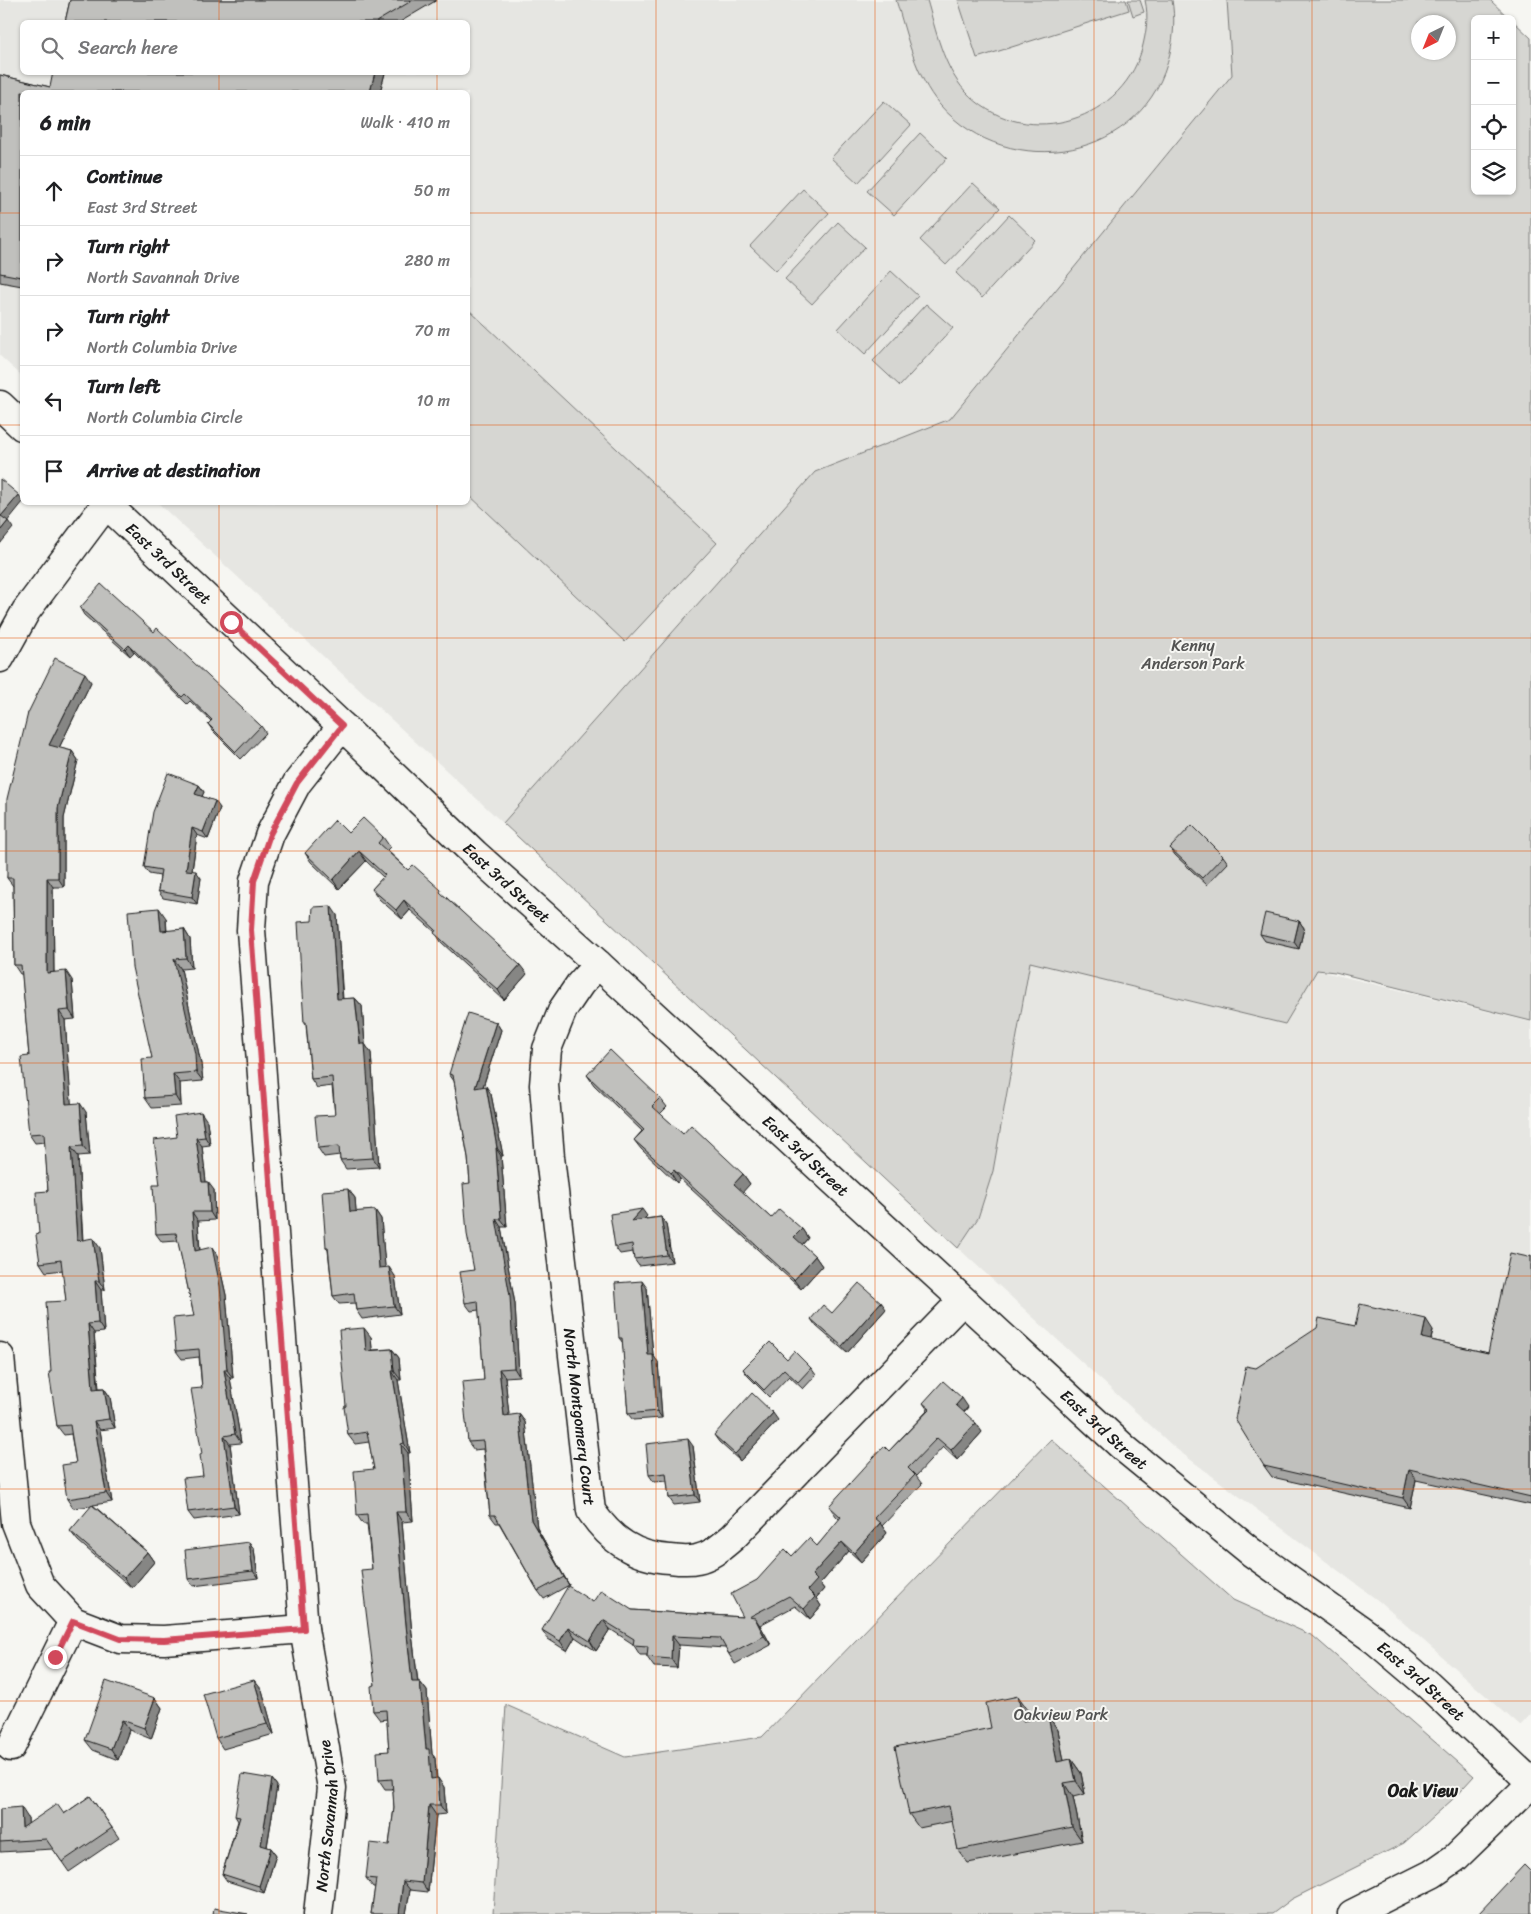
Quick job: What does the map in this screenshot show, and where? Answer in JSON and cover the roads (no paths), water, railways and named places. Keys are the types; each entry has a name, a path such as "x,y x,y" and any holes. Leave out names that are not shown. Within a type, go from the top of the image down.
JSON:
{"street":[{"path":"0,404 20,424"},
{"path":"0,658 26,611 104,505"},
{"name":"East 3rd Street","path":"107,505 475,854 598,964 1125,1449 1251,1552 1375,1640 1428,1685 1531,1783"},
{"name":"North Savannah Drive","path":"318,1914 332,1788 304,1629 251,930 254,881 270,834 297,783 342,726"},
{"name":"North Montgomery Court","path":"598,964 580,984 563,1009 547,1049 544,1085 550,1157 591,1511 602,1527 618,1542 654,1558 697,1559 714,1552 733,1537 962,1301"},
{"path":"0,1357 16,1523 40,1585 73,1621 120,1639 164,1640 304,1629"},
{"path":"10,1747 73,1621"},
{"path":"1352,1914 1432,1874 1455,1858 1531,1783"}],"district":[{"name":"Oak View","path":"1423,1791"}],"park label":[{"name":"Kenny Anderson Park","path":"1193,654"},
{"name":"Oakview Park","path":"1061,1714"}]}
